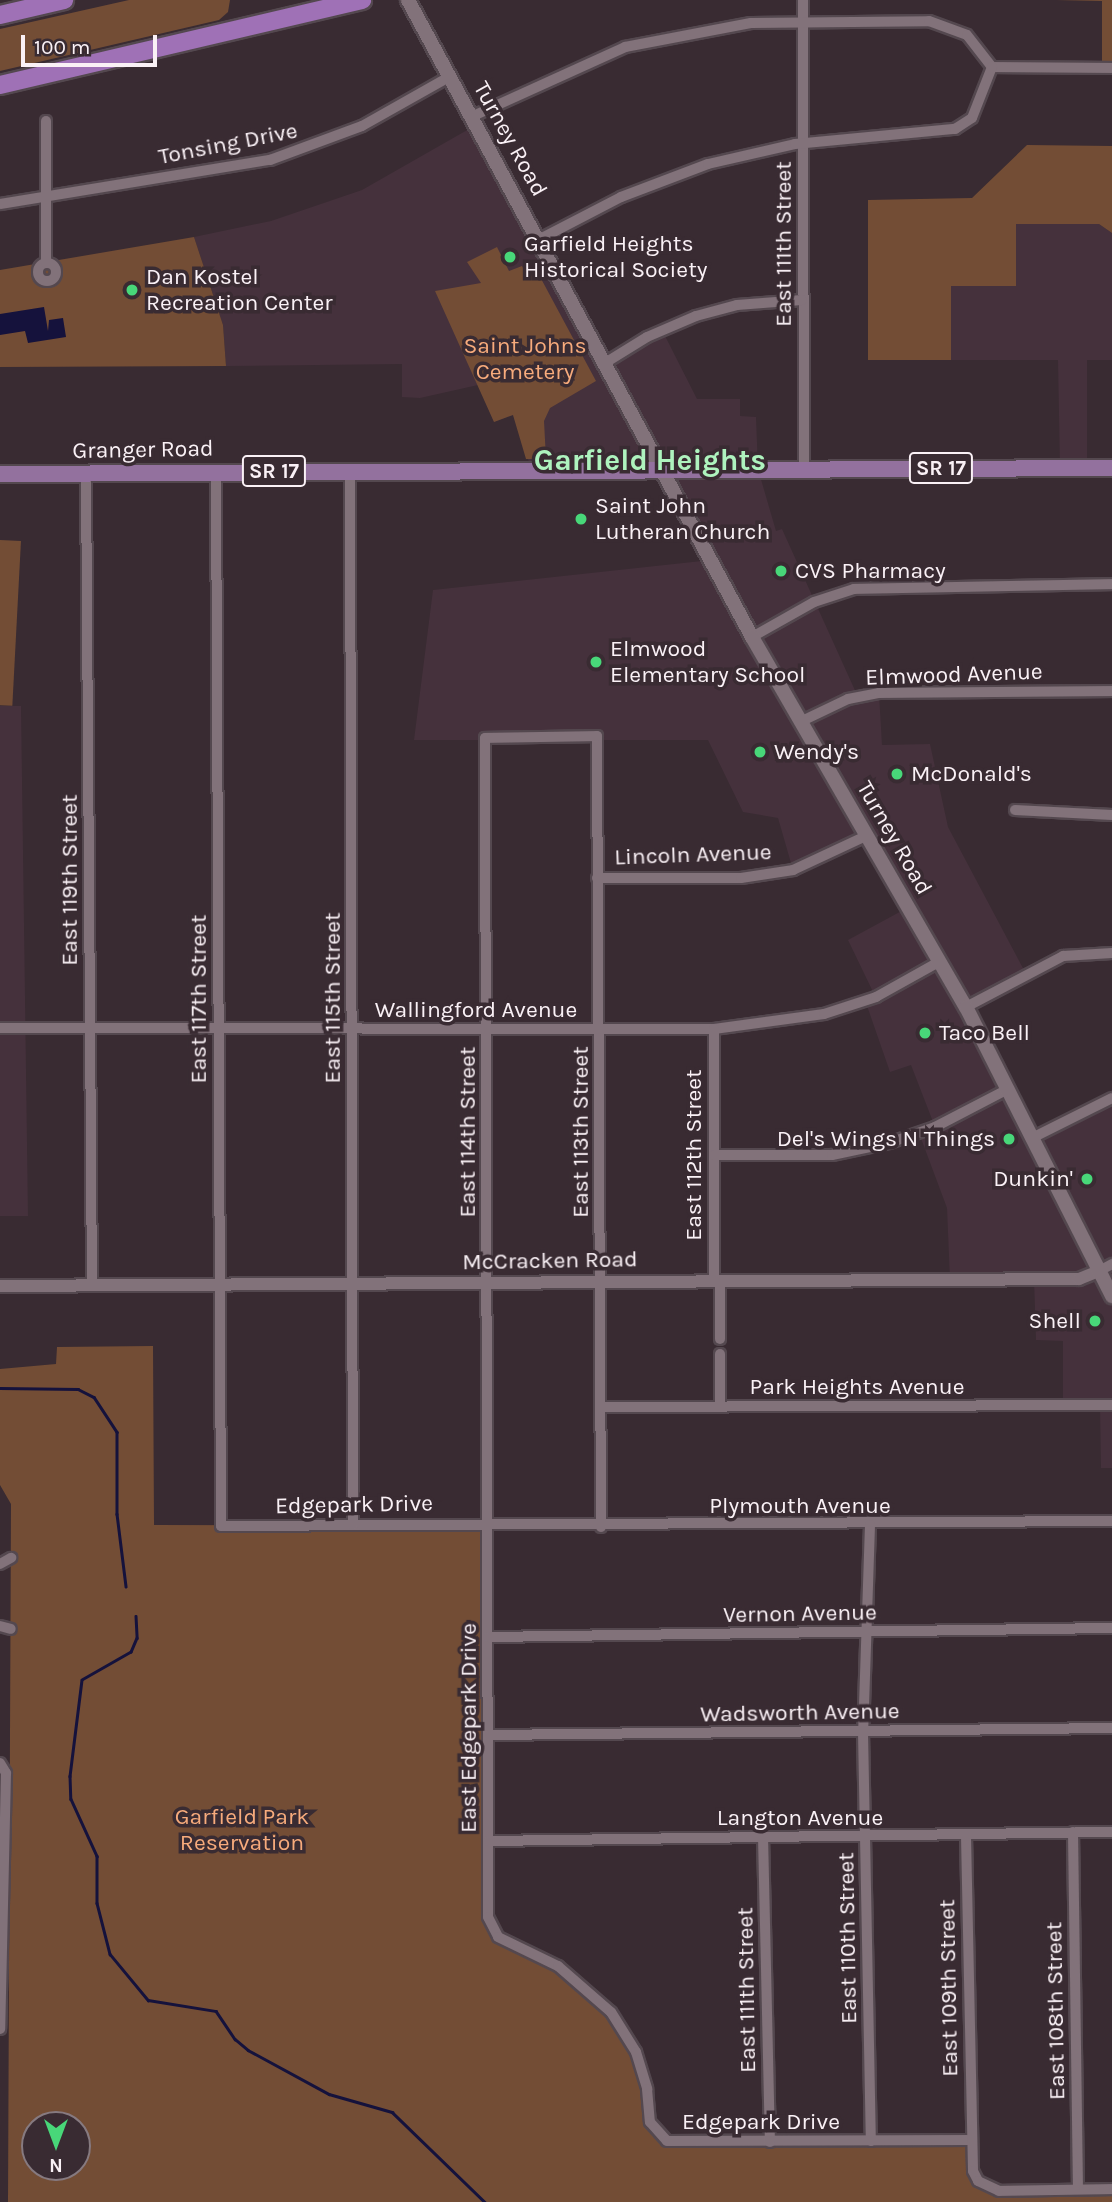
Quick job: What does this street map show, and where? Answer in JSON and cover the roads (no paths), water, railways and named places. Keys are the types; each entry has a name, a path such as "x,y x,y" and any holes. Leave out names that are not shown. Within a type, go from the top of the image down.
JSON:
{"highway":[{"path":"0,15 64,0"},
{"path":"0,85 362,0"}],"main road":[{"name":"Turney Road","path":"408,0 540,239 752,637 966,1007 1112,1296"},
{"name":"Granger Road","path":"0,474 1112,468"}],"street":[{"name":"East 111th Street","path":"803,0 804,468"},
{"path":"471,117 625,47 712,27 803,20 929,20 949,25 967,35 992,67"},
{"path":"992,67 1112,68"},
{"path":"540,239 663,179 803,143 955,130 977,109 992,67"},
{"name":"Tonsing Drive","path":"0,204 270,160 362,126 449,77"},
{"path":"46,121 46,263"},
{"path":"605,363 647,337 696,316 737,305 802,300"},
{"name":"East 117th Street","path":"216,471 221,1526"},
{"name":"East 115th Street","path":"350,471 353,1525"},
{"name":"East 119th Street","path":"86,473 92,1286"},
{"path":"752,637 814,603 854,589 1112,584"},
{"name":"Elmwood Avenue","path":"802,720 848,699 880,693 1112,691"},
{"name":"East 113th Street","path":"485,738 597,736 603,1407 601,1527"},
{"name":"East 114th Street","path":"485,738 488,1526"},
{"path":"1015,810 1112,815"},
{"name":"Lincoln Avenue","path":"597,878 741,878 793,870 866,836"},
{"path":"966,1007 1063,956 1112,953"},
{"name":"Wallingford Avenue","path":"0,1028 714,1029 824,1014 876,997 939,962"},
{"name":"East 112th Street","path":"714,1029 714,1155 720,1339"},
{"path":"714,1155 832,1155 889,1143 935,1127 1006,1090"},
{"path":"1032,1138 1112,1098"},
{"path":"1098,1271 1112,1264"},
{"name":"McCracken Road","path":"0,1286 1079,1279 1098,1271"},
{"path":"720,1354 720,1407"},
{"name":"Park Heights Avenue","path":"603,1407 1112,1405"},
{"name":"Plymouth Avenue","path":"488,1526 1112,1521"},
{"name":"Edgepark Drive","path":"221,1526 467,1522 488,1526"},
{"name":"East 110th Street","path":"870,1525 863,1732 871,2141"},
{"name":"East Edgepark Drive","path":"488,1526 488,1917 492,1929"},
{"path":"0,1564 11,1558"},
{"name":"Vernon Avenue","path":"489,1637 1112,1628"},
{"name":"Wadsworth Avenue","path":"488,1734 1112,1728"},
{"path":"0,1763 6,1773 1,2029"},
{"name":"East 108th Street","path":"1073,1832 1078,2189"},
{"name":"Langton Avenue","path":"489,1841 762,1836 865,1838 1112,1832"},
{"name":"East 111th Street","path":"762,1836 770,2142"},
{"name":"East 109th Street","path":"966,1836 970,2140"},
{"name":"Edgepark Drive","path":"492,1929 507,1943 558,1966 611,2012 636,2052 657,2134 680,2144 970,2140"},
{"path":"970,2140 973,2171 987,2187 1112,2189"}],"waterway":[{"path":"0,1388 78,1389 94,1397 117,1432 117,1514 126,1586"},
{"path":"136,1616 137,1638 131,1652 82,1680 70,1776 71,1799 97,1856 97,1903 110,1954 148,2000 216,2011 235,2039 248,2050 329,2094 392,2112 485,2202"}],"place":[{"name":"Garfield Heights Historical Society","path":"510,257"},
{"name":"Dan Kostel Recreation Center","path":"132,290"},
{"name":"Saint John Lutheran Church","path":"581,519"},
{"name":"CVS Pharmacy","path":"781,571"},
{"name":"Elmwood Elementary School","path":"596,662"},
{"name":"Wendy's","path":"760,752"},
{"name":"McDonald's","path":"897,774"},
{"name":"Taco Bell","path":"925,1033"},
{"name":"Del's Wings N Things","path":"1009,1139"},
{"name":"Dunkin'","path":"1087,1179"},
{"name":"Shell","path":"1095,1321"}],"district":[{"name":"Garfield Heights","path":"650,460"}],"park label":[{"name":"Saint Johns Cemetery","path":"525,359"},
{"name":"Garfield Park Reservation","path":"242,1830"}]}
